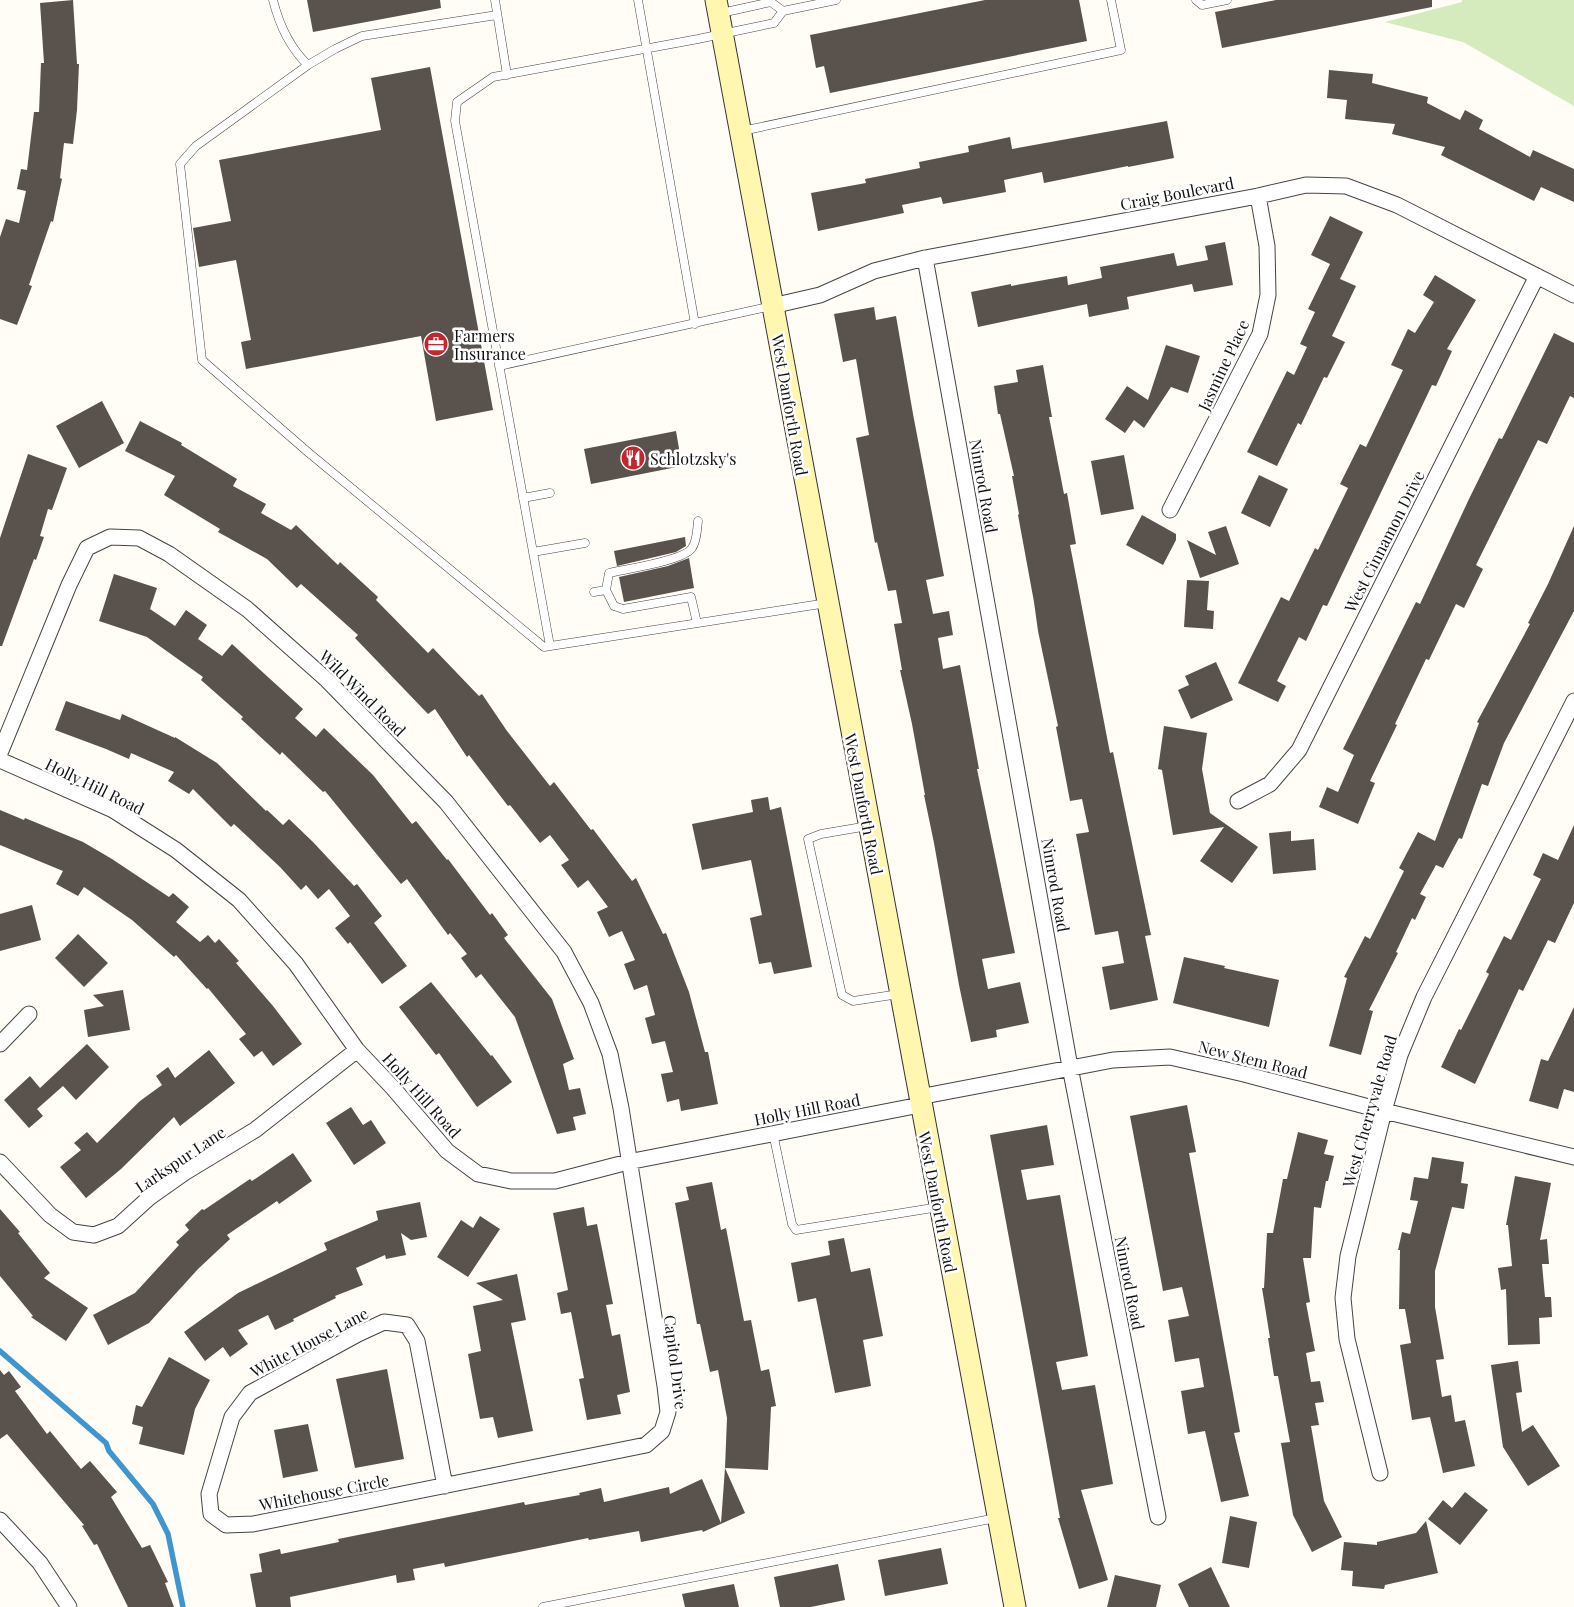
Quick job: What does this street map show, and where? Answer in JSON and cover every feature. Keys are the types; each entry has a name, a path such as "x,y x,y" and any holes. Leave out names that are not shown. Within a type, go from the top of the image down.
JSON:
{"main road":[{"name":"West Danforth Road","path":"718,15 1015,1607"}],"street":[{"name":"Craig Boulevard","path":"772,306 820,295 874,271 925,258 1258,196 1306,185 1346,186 1397,205 1574,295"},
{"name":"Jasmine Place","path":"1170,510 1260,334 1268,295 1267,246 1258,196"},
{"name":"Nimrod Road","path":"925,258 1070,1067 1158,1517"},
{"name":"West Cinnamon Drive","path":"1238,802 1270,784 1299,750 1537,276"},
{"name":"Wild Wind Road","path":"0,753 69,585 88,548 110,537 139,538 168,554 247,609 327,680 446,802 564,952 591,1003 610,1054 621,1108 628,1162"},
{"name":"West Cherryvale Road","path":"1380,1473 1347,1339 1343,1298 1348,1256 1384,1111 1400,1055 1424,997 1574,701"},
{"name":"Holly Hill Road","path":"0,760 113,810 176,850 239,900 296,964 357,1050 393,1088 447,1151 478,1174 511,1181 555,1181 628,1162 920,1101"},
{"path":"0,1044 29,1014"},
{"name":"Larkspur Lane","path":"0,1162 50,1215 73,1232 94,1235 118,1226 150,1197 184,1173 255,1130 357,1050"},
{"name":"New Stem Road","path":"920,1101 1070,1067 1113,1060 1170,1057 1574,1157"},
{"name":"Capitol Drive","path":"445,1486 646,1445 662,1431 668,1412 665,1386 628,1162"},
{"name":"White House Lane","path":"211,1514 210,1494 232,1417 250,1393 358,1334 384,1322 407,1325 417,1340 445,1486"},
{"name":"Whitehouse Circle","path":"211,1514 226,1524 253,1524 445,1486"},
{"path":"0,1520 40,1563 69,1607"}],"lane":[{"path":"273,0 287,37 295,52 308,65"},
{"path":"495,0 507,75"},
{"path":"638,0 695,324"},
{"path":"792,0 794,8"},
{"path":"718,15 774,22 783,11 836,0"},
{"path":"740,131 1121,50 1111,0"},
{"path":"1196,0 1202,5 1227,0"},
{"path":"550,646 454,121 457,102 494,78 646,49 718,15 771,2 783,11"},
{"path":"498,15 362,36 308,65 196,146 180,164 202,360 309,453 544,647 827,603"},
{"path":"499,366 772,306"},
{"path":"523,498 550,493"},
{"path":"696,623 691,596 623,609 614,606 606,590 609,572 680,557 692,549 696,538 698,521"},
{"path":"533,552 584,543"},
{"path":"594,592 606,590"},
{"path":"868,826 821,834 808,839 842,995 854,1001 900,994"},
{"path":"773,1133 792,1224 796,1230 939,1207"},
{"path":"543,1607 998,1518"}],"green space":[{"path":"1462,0 1574,0 1574,106 1463,42 1385,22 1462,2"}],"building":[{"path":"73,0 77,64 79,64 73,144 64,143 60,178 62,179 53,222 51,221 29,285 32,286 17,325 0,319 0,237 6,219 19,223 26,191 17,189 21,169 27,170 34,112 39,112 41,63 44,63 40,3"},
{"path":"307,0 440,0 441,8 313,32"},
{"path":"985,0 1079,0 1087,41 830,93 824,66 816,68 810,35"},
{"path":"1276,0 1432,0 1432,7 1222,48 1215,12"},
{"path":"430,67 493,410 436,421 421,336 246,369 241,342 251,340 236,260 199,267 193,228 231,221 219,160 381,130 371,78"},
{"path":"1329,70 1373,74 1372,83 1428,97 1427,103 1460,120 1465,110 1483,120 1479,129 1530,157 1533,150 1574,169 1574,202 1541,187 1534,201 1441,155 1445,147 1392,134 1395,124 1345,119 1347,100 1327,98"},
{"path":"1167,121 1174,158 1044,183 1042,172 1004,180 1006,192 943,204 941,197 902,205 904,213 818,231 811,193 866,183 865,179 920,168 919,162 969,152 968,146 1010,137 1012,149"},
{"path":"1330,216 1363,232 1340,279 1356,286 1332,336 1345,342 1327,378 1324,377 1301,425 1298,423 1277,466 1247,452 1287,371 1294,375 1307,347 1300,344 1315,312 1308,309 1330,264 1311,255"},
{"path":"1225,242 1233,285 1194,292 1192,284 1127,297 1129,309 1089,317 1087,304 978,327 971,292 1067,276 1068,285 1102,278 1100,267 1174,253 1177,266 1208,260 1205,246"},
{"path":"1435,275 1476,300 1447,349 1452,351 1436,386 1432,385 1327,606 1323,605 1306,641 1299,637 1277,681 1286,686 1278,702 1238,683 1281,597 1289,601 1315,548 1318,550 1348,488 1340,484 1360,444 1366,447 1403,370 1391,365 1408,329 1415,333 1434,302 1423,295"},
{"path":"874,307 876,320 896,316 944,576 926,580 933,614 949,611 953,635 938,638 943,669 960,665 979,769 977,769 1015,953 982,959 988,989 1020,982 1029,1023 996,1030 997,1037 971,1042 912,724 900,670 902,670 894,624 902,623 896,590 888,591 877,542 875,543 856,438 869,435 856,359 843,362 834,314"},
{"path":"1554,333 1574,343 1574,398 1570,396 1547,444 1538,440 1476,565 1483,569 1464,608 1456,604 1429,660 1426,659 1370,781 1375,783 1358,824 1319,807 1327,787 1338,792 1354,755 1343,749 1416,602 1420,604 1499,438 1502,439"},
{"path":"1166,345 1200,356 1188,393 1171,387 1144,428 1134,420 1125,433 1105,419 1127,386 1148,400"},
{"path":"1043,365 1052,417 1049,417 1064,494 1067,493 1076,544 1070,545 1110,753 1113,752 1151,935 1145,936 1158,1000 1110,1010 1102,967 1124,963 1118,931 1095,935 1076,834 1089,832 1082,799 1070,801 1056,727 1058,726 1038,631 1018,515 1012,476 1014,476 1000,414 998,414 994,386 1018,382 1016,370"},
{"path":"102,401 124,443 79,468 56,426"},
{"path":"140,421 182,443 181,445 237,479 233,486 266,504 261,513 291,530 296,525 338,565 340,562 378,597 376,600 428,653 433,648 479,696 482,694 507,731 550,786 554,782 591,830 593,829 632,881 636,878 663,934 666,933 689,992 705,1052 708,1052 718,1104 681,1111 679,1099 667,1102 661,1074 673,1072 665,1041 652,1044 645,1018 655,1015 647,985 634,990 624,964 635,960 622,931 609,937 597,912 608,907 588,880 578,888 561,865 569,860 550,835 540,843 510,805 508,806 469,755 467,757 435,709 428,714 355,638 358,635 301,584 297,588 267,559 218,532 220,529 164,495 175,476 125,451"},
{"name":"Schlotzsky's","path":"676,431 682,466 591,484 584,449"},
{"path":"28,454 67,468 52,510 48,509 40,536 44,537 36,560 34,559 2,646 0,646 0,538"},
{"path":"1124,455 1134,509 1101,515 1091,461"},
{"path":"1259,475 1288,489 1270,527 1241,513"},
{"path":"1142,515 1176,534 1176,540 1163,565 1126,545"},
{"path":"1226,526 1239,564 1200,578 1187,540 1216,555 1208,532"},
{"path":"1574,526 1574,611 1504,743 1488,786 1482,784 1462,839 1459,838 1443,868 1436,865 1420,894 1426,897 1415,920 1412,918 1396,952 1398,953 1369,1010 1373,1011 1361,1055 1329,1046 1347,978 1344,977 1365,936 1370,939 1404,871 1399,868 1418,832 1435,841 1479,723 1477,722 1530,624 1528,623"},
{"path":"685,537 686,546 676,552 617,566 614,551"},
{"path":"689,558 694,588 624,602 619,577 668,566"},
{"path":"114,574 157,588 150,609 175,626 186,610 207,625 198,639 222,656 232,644 303,709 295,718 316,737 324,728 373,775 412,824 416,821 448,859 490,915 492,913 508,935 504,938 552,999 574,1059 563,1064 569,1090 580,1088 586,1114 573,1117 576,1130 557,1134 515,1017 481,974 476,978 461,958 467,954 450,933 448,935 407,879 401,884 325,791 323,792 282,752 280,755 241,719 243,717 201,680 203,677 147,637 99,621"},
{"path":"1187,580 1209,581 1207,610 1214,611 1213,629 1184,627"},
{"path":"1216,662 1233,700 1191,719 1178,690 1189,685 1185,676"},
{"path":"66,701 120,720 122,714 175,737 217,763 283,825 289,819 354,886 357,884 382,916 374,923 407,966 382,984 350,942 348,944 335,928 350,916 329,889 318,899 306,885 301,890 280,867 234,824 231,827 193,789 189,794 168,781 174,772 131,753 129,759 55,730"},
{"path":"1164,726 1207,733 1202,769 1210,813 1258,847 1232,883 1200,861 1224,827 1173,835 1162,770 1158,769"},
{"path":"768,797 770,810 781,807 812,967 774,974 771,962 759,964 750,918 762,915 751,860 702,870 692,824 753,812 751,800"},
{"path":"0,810 24,820 25,818 83,842 169,897 173,893 189,907 176,922 200,942 208,935 215,943 219,939 239,961 236,963 273,1006 302,1044 273,1066 262,1051 254,1057 239,1039 246,1034 208,988 176,955 174,957 132,920 84,887 78,896 56,884 63,871 0,845"},
{"path":"1574,825 1574,903 1555,943 1548,940 1523,991 1519,989 1475,1084 1441,1067 1489,974 1486,972 1504,936 1511,940 1541,879 1533,875 1543,853 1558,860"},
{"path":"1291,831 1291,841 1314,839 1316,870 1273,874 1269,833"},
{"path":"32,905 41,940 0,951 0,914"},
{"path":"78,934 108,963 84,987 55,958"},
{"path":"1184,957 1279,980 1269,1027 1173,1003"},
{"path":"431,982 512,1082 477,1107 439,1053 436,1055 399,1007"},
{"path":"123,990 130,1030 88,1037 84,1010 104,1006 93,995"},
{"path":"1574,1007 1574,1092 1564,1089 1558,1109 1529,1101 1541,1059 1548,1061"},
{"path":"87,1044 109,1067 76,1100 63,1086 37,1109 43,1116 29,1128 4,1100 30,1076 40,1088"},
{"path":"209,1050 235,1083 180,1126 174,1117 121,1169 86,1198 60,1167 81,1150 74,1143 87,1132 97,1143 140,1101 162,1085 156,1076 168,1067 175,1078"},
{"path":"1187,1105 1196,1152 1189,1153 1240,1432 1234,1433 1249,1496 1221,1502 1205,1431 1188,1434 1181,1391 1204,1387 1199,1358 1175,1362 1168,1320 1189,1316 1182,1287 1163,1291 1130,1116"},
{"path":"351,1107 363,1125 371,1120 386,1143 354,1165 326,1123"},
{"path":"1047,1125 1054,1165 1021,1170 1027,1200 1060,1195 1088,1356 1056,1362 1062,1390 1095,1385 1113,1484 1081,1490 1108,1580 1079,1589 1058,1518 1060,1518 990,1135"},
{"path":"1298,1132 1328,1140 1324,1154 1334,1156 1328,1181 1326,1181 1321,1208 1314,1207 1311,1258 1303,1258 1310,1302 1306,1303 1315,1351 1306,1353 1311,1382 1320,1381 1324,1402 1315,1403 1319,1425 1311,1426 1324,1501 1342,1537 1312,1552 1293,1515 1281,1443 1290,1442 1278,1376 1274,1376 1262,1288 1264,1288 1267,1233 1273,1233 1283,1179 1287,1179"},
{"path":"293,1153 312,1181 279,1204 277,1201 227,1235 230,1239 198,1269 149,1323 108,1345 93,1315 135,1293 179,1245 176,1242 189,1230 185,1225 202,1209 204,1210 250,1179 252,1181"},
{"path":"1432,1157 1464,1162 1461,1183 1468,1184 1464,1209 1452,1207 1435,1271 1435,1307 1444,1359 1436,1360 1442,1397 1451,1395 1455,1422 1465,1420 1475,1466 1443,1473 1430,1417 1412,1420 1400,1345 1411,1343 1405,1309 1399,1309 1400,1250 1398,1250 1402,1232 1410,1234 1418,1201 1410,1200 1414,1177 1428,1179"},
{"path":"1515,1176 1551,1183 1540,1240 1547,1239 1549,1264 1542,1264 1545,1297 1551,1297 1552,1317 1539,1318 1540,1344 1508,1345 1506,1289 1501,1290 1498,1268 1512,1266 1508,1225 1506,1225"},
{"path":"712,1182 721,1230 726,1228 744,1321 751,1320 761,1371 769,1369 776,1406 771,1407 768,1470 725,1468 727,1418 718,1370 710,1372 700,1324 697,1324 675,1203 689,1200 686,1187"},
{"path":"420,1202 427,1237 411,1240 401,1233 406,1255 386,1259 385,1255 356,1268 363,1285 335,1296 336,1298 275,1330 268,1315 238,1330 248,1344 230,1357 223,1347 205,1361 184,1332 238,1293 327,1250 324,1243 378,1220 376,1211"},
{"path":"584,1207 587,1226 597,1224 613,1304 606,1305 612,1336 620,1334 630,1392 617,1395 621,1414 587,1420 579,1379 584,1378 571,1312 561,1314 557,1293 568,1290 553,1213"},
{"path":"0,1209 20,1232 18,1233 50,1273 44,1278 88,1308 66,1341 31,1317 33,1316 0,1276"},
{"path":"480,1216 500,1229 468,1277 437,1257 461,1220 473,1228"},
{"path":"844,1238 851,1272 870,1268 883,1336 863,1340 871,1386 835,1393 816,1298 798,1302 791,1263 830,1255 828,1241"},
{"path":"517,1274 526,1320 511,1323 533,1431 498,1438 493,1417 480,1419 475,1393 468,1354 481,1351 473,1306 503,1300 476,1283"},
{"path":"169,1357 210,1380 195,1409 184,1455 139,1444 143,1427 132,1424 136,1405 142,1407"},
{"path":"1518,1361 1522,1392 1516,1393 1522,1432 1533,1425 1560,1466 1528,1486 1503,1447 1491,1365"},
{"path":"387,1369 404,1459 355,1468 336,1379"},
{"path":"0,1370 4,1375 9,1371 21,1387 15,1391 47,1434 50,1431 81,1469 90,1461 117,1492 111,1497 142,1548 150,1545 168,1582 165,1583 174,1607 128,1607 97,1544 94,1545 82,1526 84,1525 7,1434 0,1439"},
{"path":"308,1424 318,1471 283,1478 274,1430"},
{"path":"725,1468 745,1513 703,1532 702,1530 641,1542 639,1531 589,1540 588,1538 445,1567 444,1563 413,1569 415,1580 397,1583 396,1575 290,1597 291,1607 256,1607 250,1574 262,1572 259,1554 280,1549 281,1554 339,1542 338,1539 524,1502 525,1505 580,1495 579,1493 601,1488 604,1502 669,1487 670,1494 702,1479 721,1523"},
{"path":"1465,1492 1488,1510 1460,1545 1428,1519 1443,1500 1452,1508"},
{"path":"1230,1516 1257,1522 1249,1568 1222,1563"},
{"path":"1426,1521 1438,1573 1385,1585 1384,1589 1352,1586 1353,1571 1341,1570 1344,1542 1377,1545 1377,1542 1416,1533"},
{"path":"941,1548 948,1584 885,1596 878,1560"},
{"path":"838,1564 845,1600 811,1607 780,1607 774,1577"},
{"path":"1211,1567 1230,1607 1189,1607 1178,1584"},
{"path":"1115,1575 1161,1585 1156,1607 1107,1607"},
{"path":"734,1584 739,1607 685,1607 682,1594"}],"waterway":[{"path":"0,1351 106,1443 109,1451 153,1504 168,1534 183,1607"}],"place":[{"name":"Farmers Insurance","path":"436,344"},
{"name":"Schlotzsky's","path":"633,458"}]}
